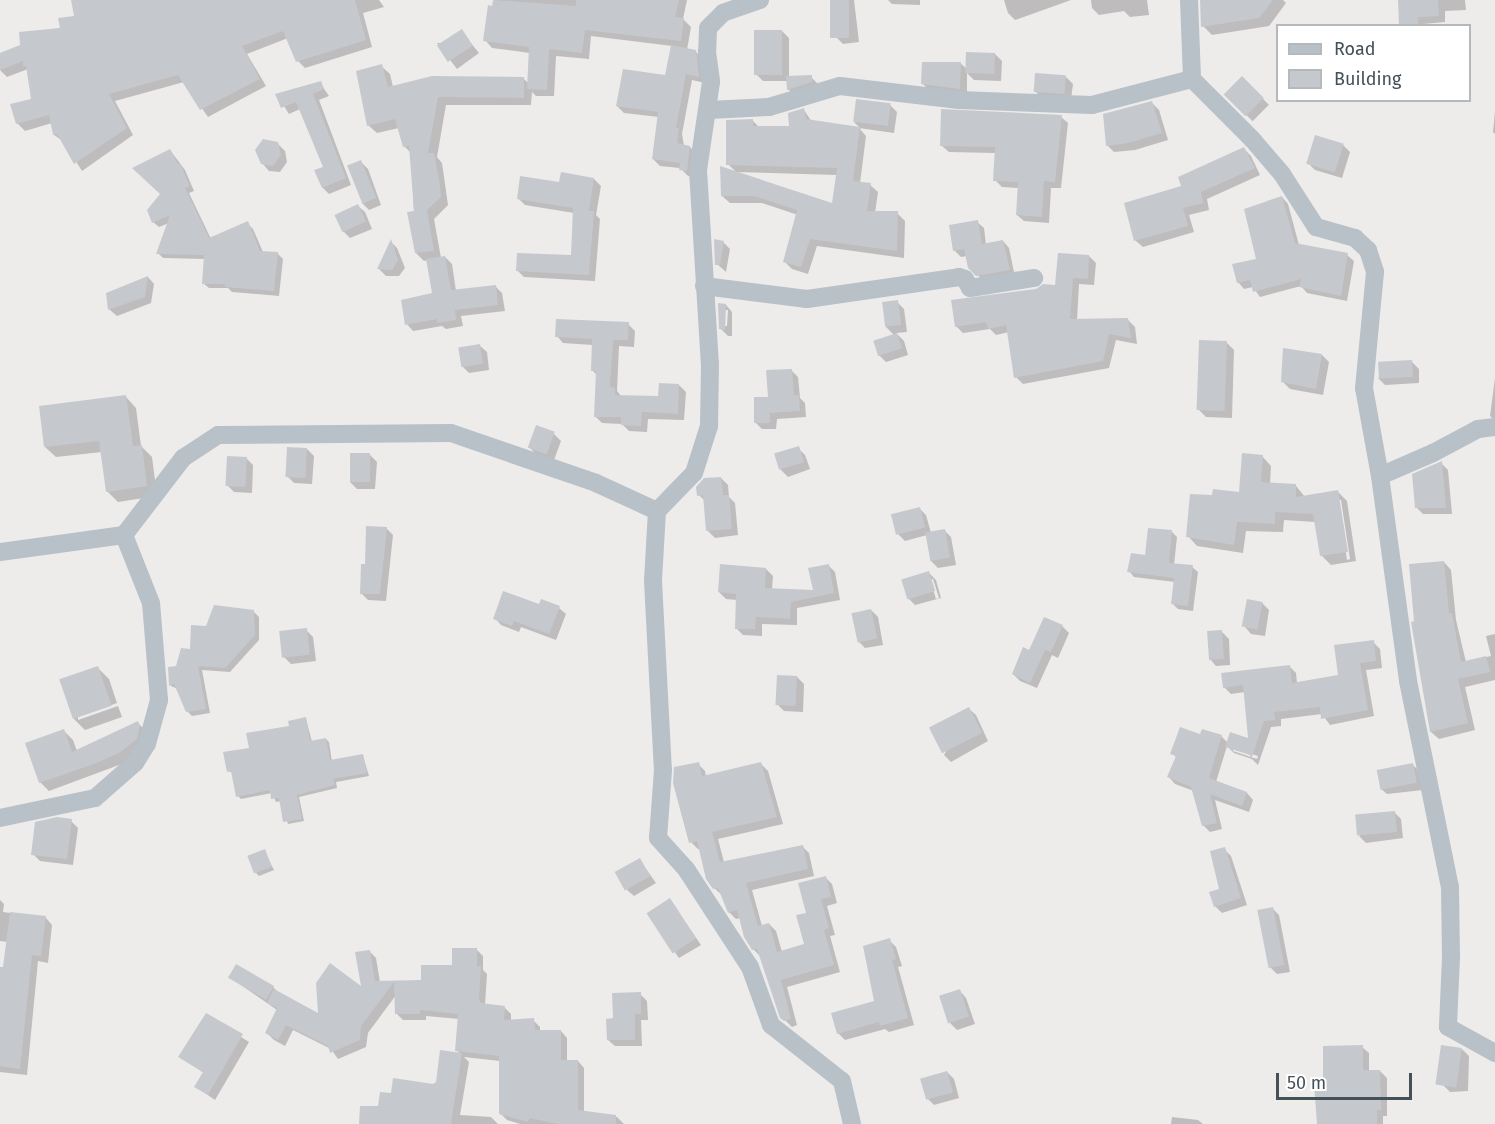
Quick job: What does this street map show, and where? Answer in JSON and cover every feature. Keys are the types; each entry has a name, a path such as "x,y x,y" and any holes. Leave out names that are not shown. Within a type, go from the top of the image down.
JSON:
{"street":[{"path":"760,0 723,14 708,28 707,52 711,82 709,110 700,145 698,170 710,364 710,426 694,473 657,511 653,581 663,770 658,838 686,869 750,967 771,1025 842,1081 852,1124"},
{"path":"1189,0 1191,79 1260,148 1282,174 1316,227 1355,237 1368,250 1375,272 1364,388 1380,476 1408,681 1450,887 1451,957 1448,1027 1495,1053"},
{"path":"709,110 769,107 840,86 959,100 1092,105 1191,79"},
{"path":"704,286 807,298 959,277 965,279 970,288 1034,278"},
{"path":"1380,476 1433,453 1478,429 1495,428"},
{"path":"0,552 124,534 183,458 218,435 452,433 596,483 657,511"},
{"path":"0,818 95,798 135,763 147,744 159,700 151,603 124,534"}],"building":[{"path":"71,0 355,0 366,40 296,62 283,31 242,46 260,79 200,110 178,75 109,94 127,128 74,164 57,134 53,135 49,115 16,124 10,104 31,99 26,66 23,66 23,61 0,70 0,53 20,45 19,32 60,28 58,18 74,16"},
{"path":"493,0 576,6 576,0 679,0 675,17 684,18 681,41 585,30 582,53 549,49 547,90 527,89 529,47 483,41 488,5 492,6"},
{"path":"830,0 849,0 849,38 830,38"},
{"path":"1200,0 1273,0 1259,18 1201,27"},
{"path":"1398,0 1438,0 1439,16 1418,17 1418,24 1399,24"},
{"path":"462,29 473,46 448,62 437,45"},
{"path":"754,30 782,30 782,75 754,75"},
{"path":"671,45 696,50 699,77 686,74 676,128 679,128 677,143 690,146 687,171 679,170 680,163 652,159 658,112 616,106 623,69 665,75"},
{"path":"966,52 995,53 994,74 965,73"},
{"path":"922,62 961,62 960,89 921,84"},
{"path":"382,64 388,87 432,76 524,77 524,98 438,97 428,153 434,153 441,197 427,210 434,251 415,253 407,212 414,211 409,146 403,147 395,119 367,126 356,71"},
{"path":"1035,73 1066,75 1065,94 1034,92"},
{"path":"812,75 812,82 787,90 786,76"},
{"path":"1242,76 1264,98 1246,116 1224,94"},
{"path":"321,81 324,89 313,94 346,178 322,188 314,170 323,167 296,102 281,108 275,94"},
{"path":"856,99 891,103 888,126 853,122"},
{"path":"1152,101 1162,133 1128,143 1106,146 1103,114"},
{"path":"804,108 806,119 860,127 853,181 871,183 867,211 898,211 897,251 810,239 801,267 783,262 797,210 754,196 721,196 720,166 832,203 837,168 726,165 726,120 753,119 753,126 789,126 788,113"},
{"path":"941,109 1062,115 1055,182 1044,181 1042,217 1016,215 1018,182 993,181 995,147 940,146"},
{"path":"1315,135 1344,144 1335,172 1306,164"},
{"path":"263,139 278,142 281,155 273,166 261,164 255,150"},
{"path":"1244,147 1255,168 1201,192 1203,203 1183,208 1188,226 1134,241 1124,203 1181,186 1178,177"},
{"path":"170,149 178,164 180,163 190,186 185,188 209,238 248,221 260,251 278,252 274,291 225,287 225,284 202,284 204,255 156,254 170,215 152,223 147,210 160,194 132,168"},
{"path":"361,160 376,198 362,204 347,166"},
{"path":"561,172 594,178 589,211 594,211 589,275 516,271 517,253 571,255 573,208 517,199 520,176 559,182"},
{"path":"1282,196 1295,243 1348,253 1341,296 1299,287 1301,279 1253,292 1250,280 1237,283 1232,264 1256,259 1244,209"},
{"path":"358,204 366,221 342,232 334,215"},
{"path":"978,220 982,244 1003,240 1010,270 976,276 968,268 964,249 953,251 949,225"},
{"path":"391,239 398,260 392,270 377,269"},
{"path":"714,239 724,241 720,265 715,265"},
{"path":"1058,253 1089,255 1088,279 1073,278 1070,319 1128,318 1131,338 1109,334 1103,361 1014,378 1006,325 988,329 986,322 955,327 951,300 1036,289 1043,284 1055,285"},
{"path":"445,256 451,290 496,285 498,305 455,310 456,320 437,323 437,319 405,325 401,300 432,293 426,259"},
{"path":"148,276 145,297 108,310 106,293"},
{"path":"898,300 901,325 885,327 882,302"},
{"path":"718,303 726,304 725,330 719,329"},
{"path":"556,319 629,322 628,340 613,340 610,387 615,388 615,395 658,396 659,383 679,384 678,414 642,412 641,426 621,425 621,417 594,417 596,371 591,371 592,339 555,337"},
{"path":"897,333 902,348 878,356 873,341"},
{"path":"1199,340 1227,341 1225,411 1197,410"},
{"path":"480,344 483,364 461,367 458,347"},
{"path":"1283,348 1322,354 1316,389 1281,382"},
{"path":"1412,360 1413,377 1379,379 1378,362"},
{"path":"792,369 794,395 799,395 800,411 770,413 770,423 754,423 754,397 768,397 766,370"},
{"path":"126,395 133,446 142,445 147,486 106,492 99,441 44,447 39,406"},
{"path":"536,425 555,432 547,454 528,448"},
{"path":"799,446 804,462 779,470 774,454"},
{"path":"287,447 307,448 305,478 285,477"},
{"path":"350,453 370,453 370,482 350,482"},
{"path":"1242,453 1263,455 1261,482 1296,484 1296,497 1338,490 1348,552 1320,556 1313,514 1275,512 1275,524 1237,522 1234,545 1186,537 1190,494 1212,495 1213,489 1239,492"},
{"path":"227,456 247,457 245,487 225,486"},
{"path":"1442,461 1446,508 1415,508 1412,474"},
{"path":"721,477 723,495 729,495 732,529 706,531 703,495 697,496 696,487 704,478"},
{"path":"920,507 925,527 896,535 891,514"},
{"path":"366,526 387,527 380,594 360,594 361,564 365,564"},
{"path":"1148,528 1172,530 1169,563 1193,565 1188,606 1171,604 1174,578 1127,572 1131,553 1145,555"},
{"path":"945,529 950,558 930,561 925,532"},
{"path":"1444,561 1449,613 1452,613 1461,662 1486,656 1490,672 1458,679 1468,723 1430,732 1411,622 1414,621 1409,564"},
{"path":"720,564 766,568 765,588 813,590 808,568 829,564 834,593 791,602 790,619 756,617 755,629 735,629 736,594 718,592"},
{"path":"929,571 935,591 907,600 901,579"},
{"path":"503,591 539,604 541,599 560,606 549,634 514,621 512,626 493,619"},
{"path":"1247,599 1263,602 1257,630 1242,626"},
{"path":"214,605 254,610 255,635 225,668 198,666 206,709 186,712 174,684 169,686 168,667 176,666 181,648 190,649 191,625 206,626"},
{"path":"871,609 877,638 858,643 851,613"},
{"path":"1044,617 1063,625 1051,652 1045,650 1030,683 1012,674 1023,647 1029,650"},
{"path":"307,628 310,655 282,658 279,631"},
{"path":"1222,630 1224,659 1209,660 1207,631"},
{"path":"1374,640 1376,661 1360,663 1368,710 1321,719 1320,707 1274,712 1275,720 1264,721 1251,760 1250,755 1225,747 1230,732 1248,738 1243,685 1223,688 1221,673 1290,665 1292,683 1338,675 1334,645"},
{"path":"98,666 112,706 73,719 59,679"},
{"path":"777,675 797,676 795,706 775,705"},
{"path":"969,707 982,733 942,753 929,727"},
{"path":"306,717 310,741 326,738 330,760 363,754 367,773 333,779 335,785 297,795 302,819 283,822 279,798 271,799 270,790 236,797 231,771 227,772 223,752 249,748 246,733 289,726 288,721"},
{"path":"138,721 140,726 137,739 119,753 39,783 25,743 64,729 72,752"},
{"path":"1180,727 1200,734 1202,729 1222,735 1209,778 1247,792 1242,806 1210,794 1217,823 1202,826 1191,787 1167,777 1176,756 1170,754"},
{"path":"699,762 702,776 761,762 777,817 712,832 720,862 803,845 808,869 746,883 758,926 769,923 777,952 804,944 796,915 806,913 798,883 826,876 831,897 821,899 829,928 824,930 834,965 781,980 791,1019 784,1021 780,1018 757,949 752,950 744,937 737,910 728,913 718,888 713,889 706,879 697,841 689,843 673,783 674,767"},
{"path":"1413,763 1417,783 1380,790 1377,770"},
{"path":"1395,811 1397,832 1357,835 1355,814"},
{"path":"57,817 72,819 67,859 31,855 35,822"},
{"path":"1225,847 1241,898 1214,907 1209,892 1219,889 1210,851"},
{"path":"265,849 272,867 254,874 247,856"},
{"path":"640,858 650,876 625,890 615,872"},
{"path":"670,898 696,938 673,954 647,913"},
{"path":"1273,907 1284,965 1269,968 1257,910"},
{"path":"10,912 46,916 41,956 32,955 20,1069 0,1066 0,967 3,967"},
{"path":"890,938 896,959 892,960 908,1018 880,1026 879,1022 837,1034 831,1013 874,1001 863,946"},
{"path":"452,948 477,948 477,966 481,966 479,1000 481,1003 505,1006 504,1020 534,1018 535,1030 561,1030 561,1060 578,1060 578,1110 616,1115 616,1124 558,1124 530,1118 528,1122 499,1114 499,1056 455,1051 458,1014 420,1010 420,1014 395,1014 394,982 361,1026 360,1040 330,1053 328,1046 286,1025 278,1040 265,1033 277,1008 267,1003 274,989 318,1013 316,983 330,963 361,986 355,952 370,950 375,981 421,980 421,965 452,965"},
{"path":"236,964 274,986 266,1000 228,978"},
{"path":"960,989 969,1017 948,1023 939,996"},
{"path":"641,992 641,1014 635,1014 635,1040 607,1040 606,1019 613,1018 612,993"},
{"path":"206,1013 243,1034 208,1095 194,1087 203,1072 178,1057"},
{"path":"1363,1045 1363,1070 1380,1070 1381,1110 1377,1110 1377,1124 1317,1124 1314,1083 1323,1083 1323,1046"},
{"path":"1441,1045 1462,1048 1456,1088 1435,1085"},
{"path":"440,1050 462,1053 451,1124 359,1124 360,1106 378,1106 380,1092 391,1093 393,1078 433,1084 436,1082"},
{"path":"947,1071 953,1092 926,1100 920,1079"}]}
